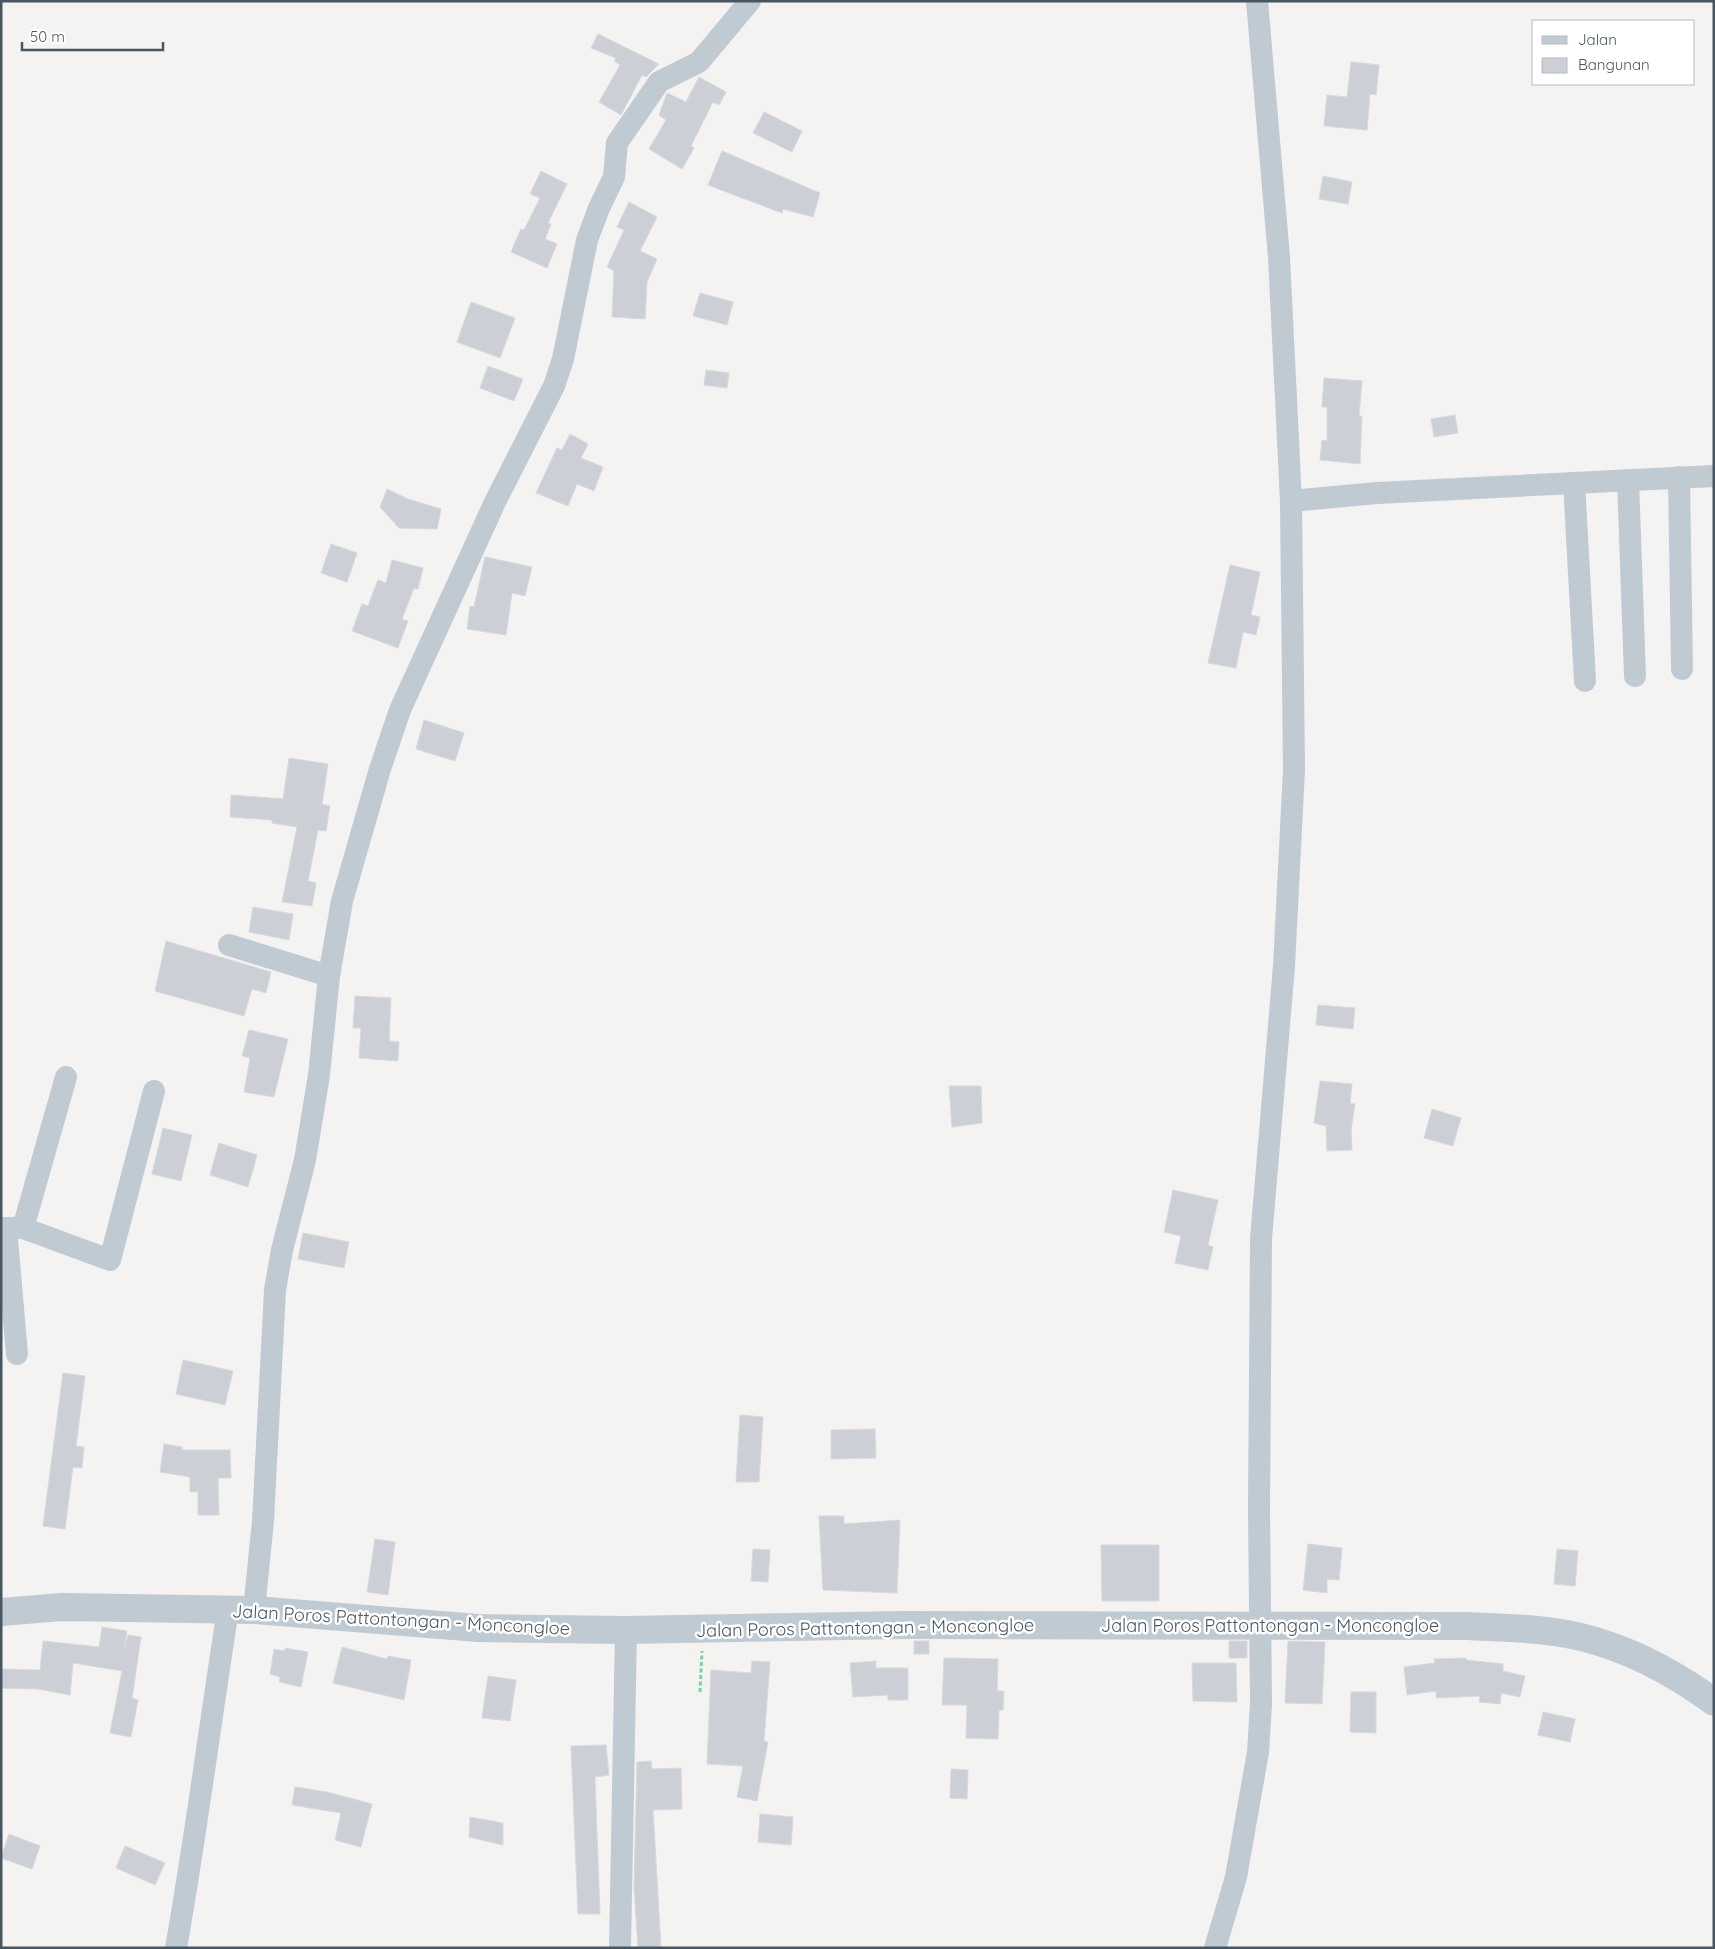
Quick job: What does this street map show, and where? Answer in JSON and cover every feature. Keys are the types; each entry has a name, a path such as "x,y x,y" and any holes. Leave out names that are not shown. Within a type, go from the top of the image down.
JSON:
{"street":[{"path":"176,1948 192,1859 208,1735 241,1610 264,1502 275,1290 308,1141 319,1075 329,976 342,901 380,769 400,710 474,546 554,386 563,359 587,240 598,208 614,177 617,144 659,82 700,62 750,1"},
{"path":"1215,1948 1236,1877 1258,1752 1261,1704 1261,1239 1284,966 1294,770 1291,501 1279,257 1257,1"},
{"path":"1291,501 1377,493 1714,476"},
{"path":"1679,477 1682,669"},
{"path":"1628,480 1635,676"},
{"path":"1574,483 1585,682"},
{"path":"229,945 329,976"},
{"path":"17,1354 10,1228 66,1077"},
{"path":"10,1228 110,1260 154,1091"},
{"name":"Jalan Poros Pattontongan - Moncongloe","path":"1,1612 62,1607 241,1610 478,1628 626,1630 904,1625 1468,1626 1535,1630 1580,1636 1625,1650 1662,1667 1714,1702"},
{"path":"620,1948 626,1630"}],"path":[{"path":"700,1692 703,1630"}],"building":[{"path":"598,34 659,64 646,77 642,75 621,115 599,102 620,65 614,61 616,58 591,48"},
{"path":"1351,62 1379,65 1376,95 1370,94 1367,130 1324,126 1327,95 1347,97"},
{"path":"699,77 726,92 719,105 713,102 691,146 694,148 682,169 649,149 666,120 659,115 667,93 686,102"},
{"path":"764,112 802,131 792,152 753,133"},
{"path":"722,151 820,193 813,217 783,209 782,213 708,185"},
{"path":"541,171 567,184 548,223 551,224 545,239 557,244 547,268 511,252 521,229 524,230 540,198 530,194"},
{"path":"1323,176 1352,182 1348,204 1319,199"},
{"path":"629,202 657,217 640,251 657,259 647,282 645,319 612,317 614,271 607,267 624,230 617,227"},
{"path":"700,293 733,302 727,325 693,316"},
{"path":"471,302 515,318 500,358 457,342"},
{"path":"488,366 523,379 514,401 480,388"},
{"path":"706,370 729,373 727,388 704,385"},
{"path":"1324,378 1362,381 1359,416 1362,416 1360,464 1320,460 1322,440 1327,441 1327,407 1322,407"},
{"path":"1455,415 1458,433 1434,437 1431,419"},
{"path":"570,434 588,444 581,458 603,467 594,491 577,484 568,506 536,493 557,448 562,450"},
{"path":"387,489 408,499 441,509 437,529 399,528 380,507"},
{"path":"331,544 357,553 347,582 321,573"},
{"path":"485,557 532,567 525,596 512,593 506,635 467,629 470,606 474,607"},
{"path":"392,560 423,568 418,589 414,588 402,619 408,621 398,648 352,631 362,604 368,606 378,580 386,583"},
{"path":"1230,565 1260,572 1251,615 1260,617 1256,635 1243,632 1236,668 1208,663"},
{"path":"424,720 464,733 455,761 416,749"},
{"path":"289,758 328,764 322,804 330,806 326,831 318,830 308,881 316,883 312,906 282,902 297,827 272,823 272,820 230,817 231,795 283,799"},
{"path":"253,907 293,914 289,940 249,932"},
{"path":"166,941 271,972 266,993 252,989 244,1016 155,991"},
{"path":"355,996 391,998 389,1041 399,1042 398,1061 359,1058 361,1028 353,1028"},
{"path":"1318,1005 1355,1008 1353,1029 1316,1025"},
{"path":"249,1030 288,1039 274,1097 244,1092 250,1058 242,1056"},
{"path":"1320,1081 1352,1084 1350,1103 1355,1104 1351,1130 1352,1150 1327,1151 1326,1126 1314,1123"},
{"path":"949,1086 981,1086 982,1123 952,1127"},
{"path":"1432,1109 1461,1118 1453,1146 1424,1138"},
{"path":"163,1128 192,1135 181,1181 152,1174"},
{"path":"219,1143 257,1155 248,1187 210,1175"},
{"path":"1173,1190 1218,1200 1208,1245 1213,1247 1208,1270 1175,1263 1181,1236 1164,1232"},
{"path":"303,1233 349,1242 344,1268 298,1259"},
{"path":"183,1360 233,1371 225,1405 176,1394"},
{"path":"63,1373 85,1376 76,1446 84,1447 82,1468 73,1467 65,1529 43,1526"},
{"path":"740,1415 763,1417 759,1482 736,1482"},
{"path":"875,1429 876,1458 831,1459 831,1430"},
{"path":"164,1444 182,1447 182,1450 230,1450 231,1478 218,1478 219,1515 198,1515 198,1492 190,1492 190,1477 160,1472"},
{"path":"819,1516 844,1516 844,1524 900,1520 897,1593 823,1590"},
{"path":"375,1539 395,1542 388,1595 367,1592"},
{"path":"1308,1544 1342,1548 1339,1580 1327,1579 1327,1593 1303,1590"},
{"path":"1101,1545 1159,1545 1159,1601 1102,1601"},
{"path":"753,1549 770,1550 768,1582 751,1581"},
{"path":"1557,1549 1578,1551 1575,1586 1554,1584"},
{"path":"102,1627 127,1631 124,1650 128,1635 141,1637 132,1698 138,1700 131,1737 110,1733 122,1671 73,1663 70,1695 38,1689 1,1688 1,1669 40,1670 43,1641 99,1647"},
{"path":"914,1641 929,1641 929,1654 914,1654"},
{"path":"1229,1641 1247,1641 1247,1658 1229,1658"},
{"path":"1288,1641 1325,1642 1322,1704 1285,1703"},
{"path":"342,1647 387,1659 388,1656 411,1660 404,1700 333,1683"},
{"path":"285,1648 308,1652 301,1687 279,1682 280,1677 270,1674 274,1649 285,1651"},
{"path":"944,1658 998,1659 997,1691 1004,1691 1003,1710 999,1710 998,1739 966,1738 967,1705 942,1705"},
{"path":"1466,1658 1466,1660 1503,1664 1503,1671 1525,1676 1520,1697 1501,1693 1500,1704 1479,1702 1480,1696 1436,1698 1436,1691 1407,1695 1404,1667 1435,1663 1434,1659"},
{"path":"752,1661 770,1662 764,1741 768,1742 757,1801 737,1797 743,1766 707,1764 711,1670 751,1673"},
{"path":"876,1661 876,1668 908,1668 908,1700 888,1700 888,1695 853,1697 850,1663"},
{"path":"1192,1663 1236,1663 1237,1702 1193,1701"},
{"path":"488,1676 516,1680 510,1721 482,1718"},
{"path":"1351,1692 1376,1692 1376,1733 1350,1732"},
{"path":"1543,1712 1575,1719 1570,1742 1538,1735"},
{"path":"606,1745 609,1775 595,1777 600,1914 578,1914 571,1746"},
{"path":"651,1761 652,1769 681,1768 682,1809 653,1810 661,1948 638,1948 634,1887 637,1762"},
{"path":"951,1769 968,1770 967,1799 950,1798"},
{"path":"295,1787 327,1792 372,1804 361,1847 335,1840 341,1813 292,1805"},
{"path":"760,1814 793,1817 791,1845 758,1842"},
{"path":"470,1817 503,1823 503,1845 469,1837"},
{"path":"9,1834 40,1846 32,1869 1,1858"},
{"path":"125,1846 165,1863 155,1885 116,1868"}]}
